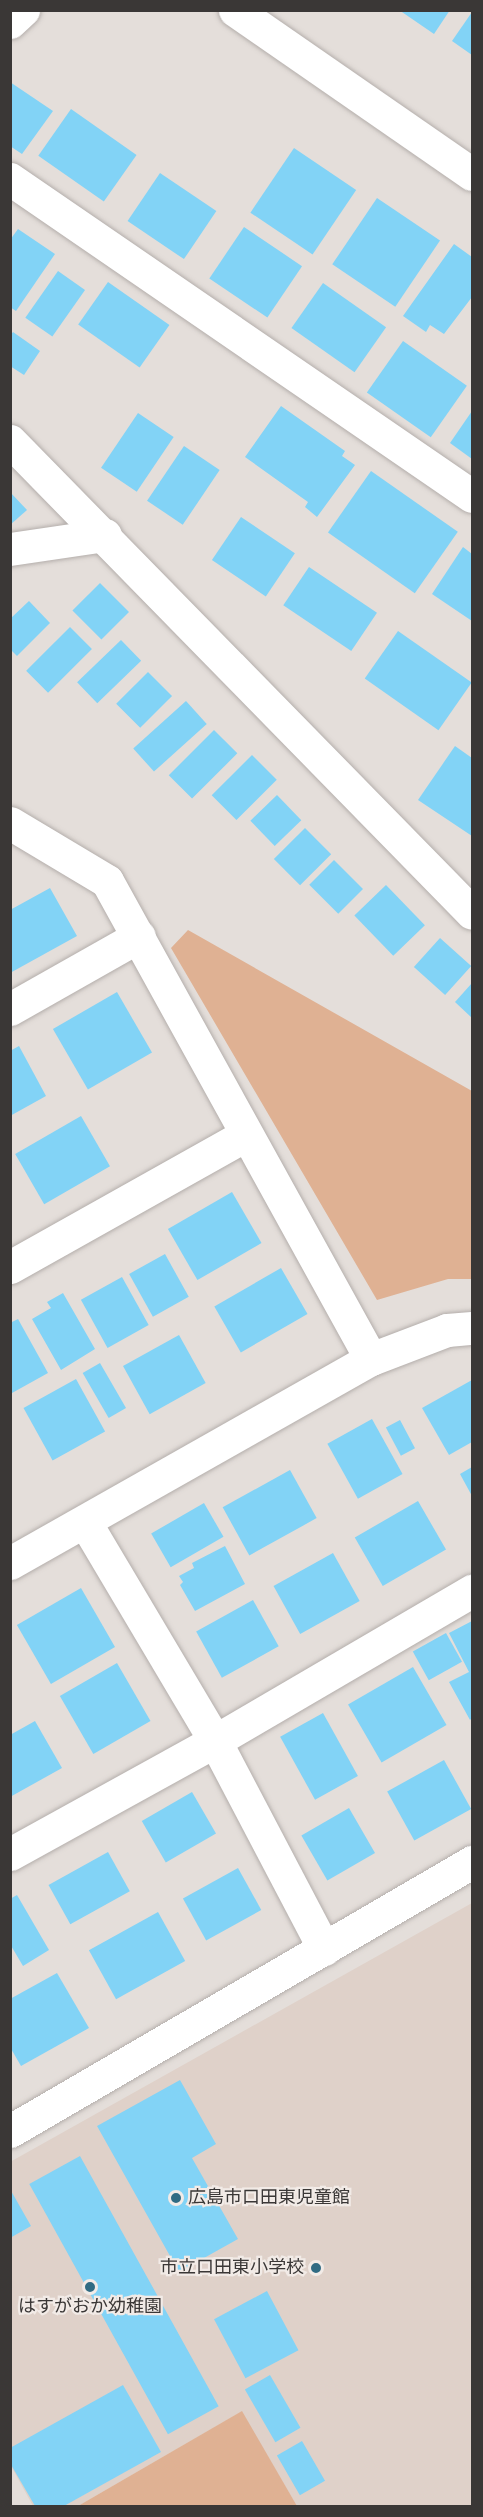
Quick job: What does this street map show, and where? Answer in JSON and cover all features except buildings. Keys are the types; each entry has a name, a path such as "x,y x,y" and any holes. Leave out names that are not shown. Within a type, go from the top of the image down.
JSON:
{"street":[{"path":"10,22 23,10"},
{"path":"235,10 472,174"},
{"path":"10,179 472,496"},
{"path":"10,441 105,535 472,913"},
{"path":"10,549 105,535"},
{"path":"10,823 107,881 139,936 245,1135 371,1359"},
{"path":"10,1009 139,936"},
{"path":"10,1267 245,1135"},
{"path":"10,1563 371,1359 447,1330 472,1328"},
{"path":"86,1522 215,1741 324,1949"},
{"path":"10,1854 215,1741 472,1591"},
{"path":"10,2131 472,1862"}],"shaded area":[{"path":"188,930 472,1091 472,1279 448,1279 377,1300 171,948"},
{"name":"市立口田東小学校","path":"472,1903 472,2506 297,2506 241,2412 78,2506 33,2506 11,2466 10,2162"},
{"path":"242,2411 297,2506 78,2506"}],"place":[{"name":"広島市口田東児童館","path":"176,2198"},
{"name":"市立口田東小学校","path":"316,2268"},
{"name":"はすがおか幼稚園","path":"90,2287"}]}
